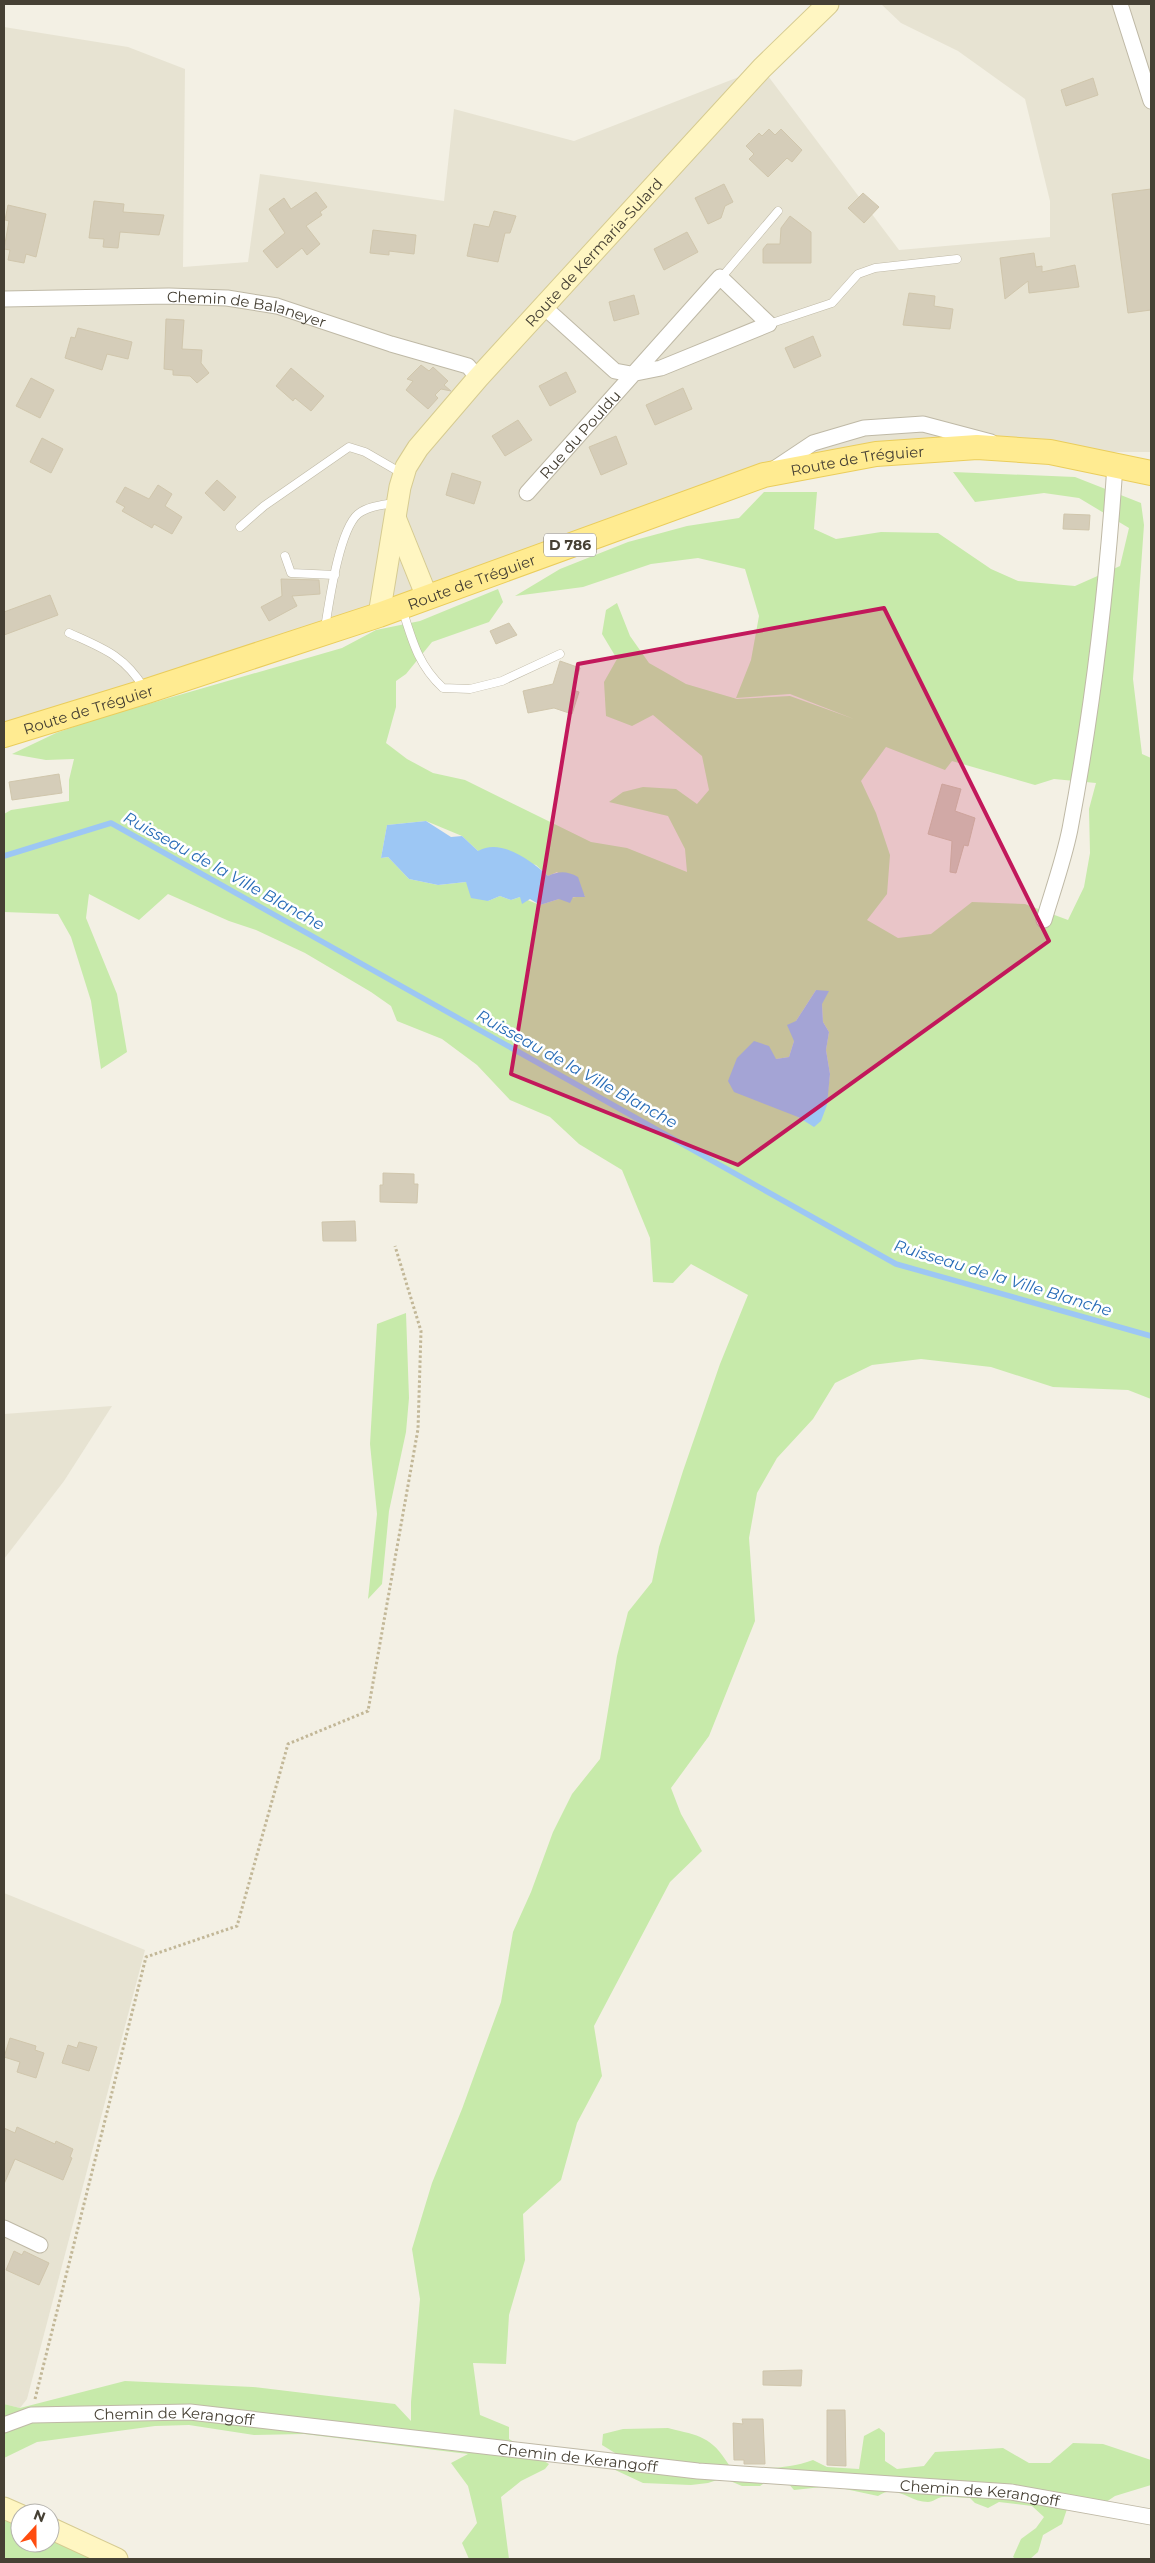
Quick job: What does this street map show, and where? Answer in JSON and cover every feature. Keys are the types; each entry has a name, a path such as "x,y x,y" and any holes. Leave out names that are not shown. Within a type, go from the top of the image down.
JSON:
{"main road":[{"name":"Route de Tréguier","path":"4,735 147,691 379,615 764,475 876,454 930,449 1009,449 1050,452 1151,472"}],"street":[{"name":"Route de Kermaria-Sulard","path":"379,615 404,474 418,448 478,378 762,68 828,4"},
{"path":"1120,4 1151,100"},
{"path":"544,307 616,371 631,374 661,368 769,324 721,278"},
{"name":"Rue du Pouldu","path":"527,492 631,374 721,278"},
{"name":"Chemin de Balaneyer","path":"4,300 169,296 227,298 268,304 391,344 468,366 478,378"},
{"path":"1044,920 1069,830 1093,692 1109,548 1115,465"},
{"path":"396,511 427,597"},
{"path":"4,2228 40,2245"},
{"name":"Chemin de Kerangoff","path":"4,2425 31,2415 190,2412 698,2471 1011,2492 1151,2517"},
{"path":"60,2533 117,2559"}],"lane":[{"path":"721,278 778,211"},
{"path":"769,324 832,303 858,274 875,268 956,259"},
{"path":"240,527 264,506 349,447 365,452 404,474"},
{"path":"324,632 335,575 348,529 357,514 371,508 396,511"},
{"path":"285,556 291,573 335,575"},
{"path":"402,606 417,653 428,674 443,688 470,689 502,681 560,654"},
{"path":"69,633 107,650 132,668 147,691"}],"path":[{"path":"31,2415 146,1958 237,1926 288,1744 368,1711 418,1428 421,1331 395,1246"}],"highlighted area":[{"path":"884,608 1049,941 738,1165 511,1074 578,664"}],"shaded area":[{"path":"881,4 1151,4 1151,452 1050,452 764,475 4,733 4,27 128,47 185,69 183,267 248,262 260,174 444,201 454,109 574,141 762,68 899,250 1050,237 1050,201 1025,99 958,51 901,23"},
{"path":"112,1406 64,1481 4,1559 4,1414"},
{"path":"4,1893 145,1950 27,2399 20,2408 4,2404"}],"green space":[{"path":"953,472 1075,477 1141,503 1144,525 1133,679 1142,754 1151,758 1151,1399 1128,1390 1053,1387 991,1367 921,1359 872,1365 835,1383 813,1419 777,1458 757,1493 749,1538 755,1621 709,1736 671,1788 681,1814 702,1851 670,1882 594,2026 602,2076 577,2123 561,2180 523,2214 525,2260 509,2315 506,2364 473,2363 480,2415 509,2427 509,2439 549,2464 545,2469 521,2481 501,2497 509,2559 469,2559 462,2543 477,2523 468,2486 451,2463 468,2454 304,2434 254,2435 189,2425 155,2426 37,2442 4,2458 4,2404 20,2408 125,2381 253,2387 395,2404 411,2421 420,2299 412,2249 432,2183 462,2109 501,2002 513,1932 531,1892 553,1832 572,1794 600,1759 617,1656 628,1612 652,1582 659,1547 683,1471 720,1364 748,1295 691,1264 673,1283 653,1282 650,1238 622,1170 579,1144 550,1117 510,1100 477,1065 442,1039 397,1021 391,1006 371,992 305,953 256,930 229,921 168,894 139,920 89,894 86,918 117,994 127,1052 101,1069 91,1001 71,937 58,914 4,912 4,814 11,810 69,801 69,780 74,759 46,760 12,754 56,733 93,720 342,648 376,630 420,621 498,589 503,602 489,622 432,642 406,674 396,681 396,707 386,743 407,759 433,773 465,780 591,842 627,848 687,872 685,849 668,816 609,802 623,792 643,787 676,789 697,804 709,790 702,756 653,715 632,726 606,716 604,682 617,659 602,634 606,610 617,603 630,636 649,663 686,684 737,699 790,696 854,719 790,694 736,698 751,660 759,616 745,569 698,558 651,564 583,587 515,596 560,569 628,542 687,526 739,518 764,492 817,492 814,529 836,539 881,532 938,533 991,569 1018,581 1075,586 1120,566 1129,528 1079,498 1044,493 975,502","holes":["886,747 945,770 952,761 1035,785 1054,779 1096,783 1089,809 1090,853 1084,887 1068,920 1025,904 972,902 931,934 898,938 867,920 887,894 890,855 876,813 861,781","426,821 462,836 478,851 536,865 548,876 557,872 585,896 559,899 540,905 520,897 511,900 500,896 488,901 466,882 438,885 409,879 388,857 381,858 387,825","816,990 822,1004 823,1022 829,1032 826,1050 830,1074 827,1099 814,1126 798,1117 776,1059 789,1057 794,1041 796,1021"]},
{"path":"406,1313 409,1398 406,1432 389,1511 382,1584 368,1599 377,1514 370,1444 377,1324"},
{"path":"668,2428 704,2439 723,2455 729,2465 761,2468 791,2466 813,2460 827,2467 859,2469 864,2436 879,2428 885,2433 885,2461 897,2469 924,2466 935,2452 1003,2448 1029,2463 1050,2463 1073,2443 1103,2444 1151,2460 1151,2485 1115,2496 1106,2502 1067,2509 1062,2524 1043,2535 1038,2552 1030,2559 1016,2559 1013,2557 1021,2539 1036,2528 1044,2517 1032,2506 999,2502 988,2508 975,2503 970,2498 943,2497 928,2502 891,2491 878,2496 831,2486 794,2490 787,2482 767,2481 760,2486 742,2486 723,2478 708,2483 691,2485 643,2483 611,2468 615,2453 602,2445 603,2434 623,2429"},
{"path":"4,2514 10,2517 10,2553 60,2553 60,2540 102,2559 4,2559"}],"water":[{"path":"426,821 451,837 462,836 478,851 496,847 506,849 524,858 548,876 563,872 574,875 578,877 585,897 573,897 570,903 559,899 540,905 530,899 522,904 520,897 511,900 500,896 488,901 471,898 466,882 438,885 409,879 388,857 381,858 387,825"},
{"path":"816,990 829,991 822,1004 823,1022 829,1032 826,1050 830,1074 827,1105 821,1121 814,1127 798,1117 734,1092 728,1081 737,1058 754,1041 769,1046 776,1059 789,1057 794,1041 787,1025 796,1021"}],"building":[{"path":"1093,78 1098,95 1066,106 1061,90"},
{"path":"769,129 775,135 781,129 802,150 792,162 787,158 768,177 749,159 754,154 746,146 759,133 762,136"},
{"path":"724,184 733,202 725,206 721,218 708,224 695,198"},
{"path":"1151,189 1151,310 1128,313 1112,194"},
{"path":"316,192 327,207 320,212 322,215 306,226 320,244 307,255 302,248 277,268 263,251 285,233 269,209 284,198 291,209"},
{"path":"863,193 879,207 864,223 848,208"},
{"path":"94,201 124,204 123,212 164,215 159,235 120,232 118,248 103,247 104,239 89,238"},
{"path":"8,205 46,214 36,257 26,254 24,263 8,260 10,250 4,249 9,221 5,220"},
{"path":"494,211 516,216 510,233 505,233 498,262 467,256 474,224 489,227"},
{"path":"790,216 811,232 811,263 763,263 763,249 767,244 780,244 781,228"},
{"path":"373,230 416,235 414,254 389,251 389,255 370,253"},
{"path":"687,232 698,252 664,270 654,249"},
{"path":"1034,253 1036,267 1042,266 1042,272 1075,265 1079,287 1029,293 1028,281 1005,299 1000,258"},
{"path":"909,293 935,296 934,306 953,309 950,329 903,325"},
{"path":"634,295 639,314 614,321 609,302"},
{"path":"166,319 184,320 182,349 202,350 201,363 209,373 197,383 190,376 173,375 173,370 164,369"},
{"path":"78,328 132,342 128,359 107,354 102,370 65,358 71,337 75,338"},
{"path":"813,336 821,356 794,368 785,348"},
{"path":"421,365 429,371 433,367 448,381 444,385 451,391 441,389 435,395 438,398 428,409 406,390 413,381 407,379"},
{"path":"291,368 324,396 311,411 295,398 293,401 276,386"},
{"path":"566,372 576,392 550,406 539,386"},
{"path":"31,378 54,390 40,418 16,406"},
{"path":"683,388 692,409 655,425 646,405"},
{"path":"518,420 532,440 505,456 492,436"},
{"path":"616,436 627,464 601,475 589,447"},
{"path":"42,438 63,449 51,473 30,462"},
{"path":"452,473 481,482 474,504 446,495"},
{"path":"217,480 236,497 224,511 205,493"},
{"path":"158,485 172,494 165,506 182,517 172,534 154,524 152,528 122,511 125,507 116,502 125,487 149,499"},
{"path":"1064,514 1090,515 1089,530 1063,529"},
{"path":"281,579 319,580 320,594 292,596 297,606 269,621 261,607 282,596"},
{"path":"50,595 58,615 4,635 4,612"},
{"path":"509,623 517,635 496,644 490,631"},
{"path":"560,661 580,668 573,690 579,692 572,714 554,708 528,713 523,691 553,684"},
{"path":"59,774 62,793 12,800 9,782"},
{"path":"942,784 961,789 955,811 975,818 968,846 964,845 956,873 950,872 952,841 928,834"},
{"path":"383,1173 414,1174 414,1184 418,1184 417,1203 380,1202 380,1185 383,1185"},
{"path":"355,1221 356,1241 323,1241 322,1222"},
{"path":"10,2038 36,2046 35,2050 44,2053 36,2078 17,2072 20,2062 4,2057"},
{"path":"79,2042 97,2047 89,2071 62,2063 68,2045 77,2048"},
{"path":"17,2127 55,2144 56,2141 73,2149 70,2157 72,2158 63,2180 15,2159 4,2184 4,2128 15,2133"},
{"path":"14,2251 22,2255 24,2251 49,2263 39,2285 6,2270"},
{"path":"802,2370 801,2386 763,2385 763,2371"},
{"path":"827,2410 845,2410 846,2466 827,2465"},
{"path":"742,2419 763,2419 765,2464 744,2464 744,2460 734,2460 733,2423 743,2424"}],"waterway":[{"name":"Ruisseau de la Ville Blanche","path":"4,856 111,823 896,1264 1151,1336"}]}
